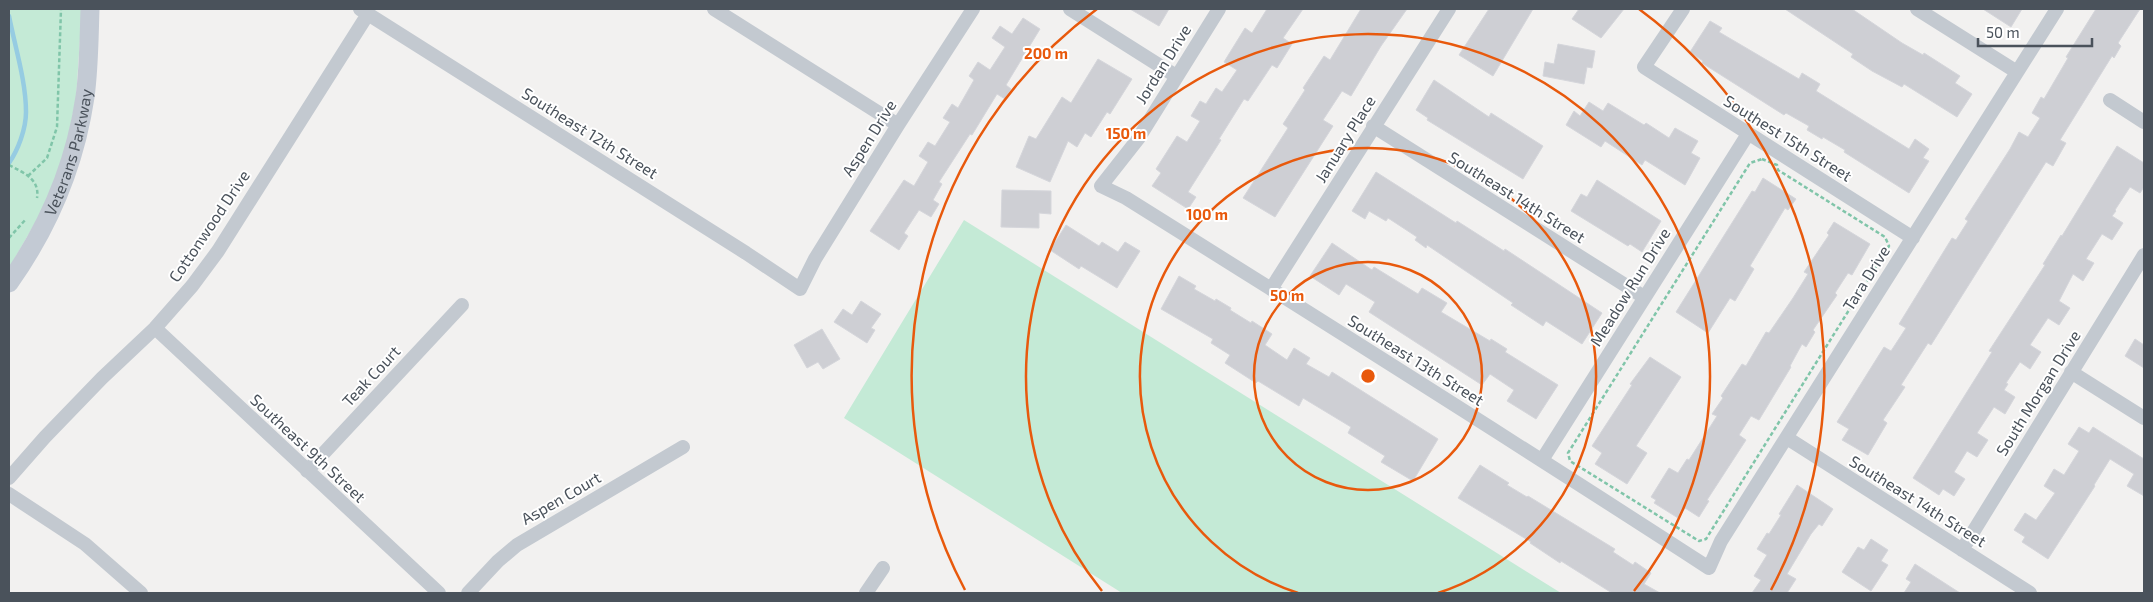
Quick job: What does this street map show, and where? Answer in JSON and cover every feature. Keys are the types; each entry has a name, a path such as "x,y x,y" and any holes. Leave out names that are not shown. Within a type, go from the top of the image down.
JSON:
{"street":[{"name":"Veterans Parkway","path":"9,283 41,232 69,165 79,130 85,96 90,9"},
{"path":"714,9 898,125"},
{"name":"Aspen Drive","path":"800,289 815,258 973,9"},
{"path":"1070,9 1176,76"},
{"name":"Jordan Drive","path":"1101,186 1138,139 1219,9"},
{"name":"January Place","path":"1271,289 1449,9"},
{"name":"Southest 15th Street","path":"1683,9 1644,67 1913,238"},
{"path":"1918,9 2017,72"},
{"name":"Tara Drive","path":"1709,568 1722,541 2057,9"},
{"name":"Southeast 12th Street","path":"364,11 738,247 800,289"},
{"name":"Cottonwood Drive","path":"9,478 45,437 102,378 155,328 192,286 218,251 364,11"},
{"path":"2110,100 2144,122"},
{"name":"Southeast 14th Street","path":"1373,126 1644,297"},
{"name":"Meadow Run Drive","path":"1542,460 1748,134"},
{"name":"Southeast 13th Street","path":"1101,186 1126,198 1271,289 1709,568"},
{"name":"South Morgan Drive","path":"1962,550 2144,255"},
{"name":"Teak Court","path":"307,471 462,305"},
{"name":"Southeast 9th Street","path":"155,328 439,593"},
{"path":"2071,372 2144,418"},
{"name":"Southeast 14th Street","path":"1787,438 2030,593"},
{"name":"Aspen Court","path":"468,593 498,561 517,545 683,448"},
{"path":"9,494 85,544 141,593"},
{"path":"866,593 884,568"}],"path":[{"path":"28,176 47,158 57,127 61,9"},
{"path":"1762,159 1773,162 1777,165 1778,170 1884,237 1889,249 1706,539 1697,541 1617,492 1570,462 1568,453 1750,163 1762,159"},
{"path":"9,165 36,183 38,190 34,204"},
{"path":"9,238 28,216"}],"green space":[{"path":"9,9 82,9 76,98 64,157 42,211 9,268"},
{"path":"964,220 1561,593 1122,593 844,418"}],"building":[{"path":"1130,9 1169,9 1159,26"},
{"path":"1267,9 1303,9 1283,38 1292,44 1277,68 1272,65 1248,101 1244,99 1188,192 1196,197 1188,209 1152,186 1161,173 1156,169 1177,136 1187,142 1200,121 1191,116 1200,101 1206,104 1216,88 1222,92 1237,70 1224,62 1245,28 1252,33"},
{"path":"1361,9 1407,9 1381,46 1351,96 1342,91 1323,120 1333,126 1275,217 1243,198 1288,128 1283,124 1305,90 1303,88 1324,56 1330,60"},
{"path":"1489,9 1533,9 1493,76 1459,55"},
{"path":"1579,9 1624,9 1601,38 1572,19"},
{"path":"1785,9 1852,9 1902,43 1923,55 1924,53 1960,76 1955,83 1972,94 1957,117 1904,84 1902,87 1872,71 1851,57 1853,54"},
{"path":"1983,9 2022,9 2011,27"},
{"path":"2096,9 2140,9 2118,43 2121,46 2114,58 2112,56 2060,140 2066,143 2053,166 2046,162 1931,345 1928,343 1901,385 1905,387 1883,420 1887,423 1868,455 1842,440 1849,429 1837,422 1884,347 1891,351 1906,328 1899,324 1952,238 1956,240 1968,221 1965,219 2019,132 2028,137 2040,118 2032,113 2041,97 2044,99 2068,58 2066,57"},
{"path":"1023,18 1040,29 1006,85 1011,89 1005,99 997,94 972,135 970,134 939,182 942,184 933,200 939,204 931,217 919,210 904,233 908,236 899,250 870,231 904,180 914,186 928,162 919,156 928,142 935,146 950,122 943,118 952,104 958,108 974,80 969,76 978,62 990,70 1005,47 992,38 1000,26 1012,34"},
{"path":"1710,21 1722,28 1719,32 1799,79 1802,73 1820,84 1816,91 1909,149 1915,139 1929,149 1923,158 1929,161 1909,193 1844,152 1845,150 1807,130 1809,126 1786,113 1784,115 1702,63 1703,61 1690,52"},
{"path":"1558,44 1595,51 1592,68 1587,67 1584,84 1543,76 1545,62 1554,64"},
{"path":"1098,59 1132,79 1110,114 1107,112 1091,137 1085,133 1077,147 1068,141 1050,182 1016,167 1029,136 1036,139 1062,97 1071,103"},
{"path":"1434,80 1489,117 1491,113 1543,146 1523,179 1427,120 1428,118 1416,110"},
{"path":"1589,102 1603,111 1608,103 1644,125 1646,123 1669,138 1675,128 1698,141 1691,153 1700,158 1685,185 1645,160 1642,165 1605,141 1601,147 1566,125 1574,111 1580,116"},
{"path":"2117,146 2144,163 2144,187 2140,193 2130,187 2115,210 2112,216 2123,223 2112,240 2102,234 2086,259 2094,263 2083,281 2073,274 2059,301 2070,308 2059,325 2048,318 2030,345 2041,352 2030,369 2020,362 2006,383 2008,384 2004,390 2015,397 2005,414 1994,407 1977,433 1988,440 1977,457 1967,451 1954,472 1965,479 1954,496 1943,489 1939,495 1913,478 1992,352 1989,351 2045,265 2043,264"},
{"path":"1376,172 1456,223 1457,221 1504,251 1505,249 1602,313 1582,344 1546,321 1543,326 1511,305 1513,303 1427,245 1426,248 1415,240 1417,237 1388,218 1386,221 1369,211 1365,219 1352,211"},
{"path":"1763,178 1796,199 1788,210 1785,208 1750,266 1754,269 1735,301 1730,298 1708,333 1676,312 1752,191 1755,192"},
{"path":"1597,180 1661,221 1642,252 1630,244 1628,246 1571,211 1581,194 1587,197"},
{"path":"1002,190 1051,191 1051,214 1039,213 1039,228 1001,227"},
{"path":"1834,222 1870,244 1852,275 1848,273 1835,293 1837,295 1813,330 1815,332 1806,347 1802,344 1791,367 1759,420 1751,416 1739,435 1746,440 1707,500 1709,501 1699,517 1685,508 1678,518 1654,503 1656,500 1651,497 1669,468 1678,473 1687,459 1689,460 1717,416 1712,414 1723,398 1721,396 1742,364 1746,366 1766,332 1769,333 1793,298 1808,274 1804,272 1829,235 1827,233"},
{"path":"1066,225 1099,246 1102,242 1118,252 1125,242 1140,251 1117,288 1081,266 1079,269 1050,250"},
{"path":"1332,243 1372,270 1374,267 1418,294 1422,288 1447,303 1441,312 1490,341 1491,339 1507,349 1505,352 1558,385 1536,419 1507,401 1514,390 1490,374 1482,385 1369,312 1375,302 1346,284 1339,295 1310,276"},
{"path":"1179,276 1196,286 1194,289 1215,301 1216,299 1231,308 1230,310 1272,334 1265,345 1287,360 1294,348 1310,358 1306,364 1329,377 1332,372 1438,439 1413,481 1381,462 1385,456 1348,433 1351,427 1303,398 1299,406 1258,381 1256,383 1225,363 1230,355 1211,343 1213,339 1161,309"},
{"path":"861,301 881,314 871,328 875,330 867,343 834,322 843,309 852,315"},
{"path":"822,329 840,359 823,369 818,362 807,368 794,345"},
{"path":"2135,339 2144,345 2144,368 2125,356"},
{"path":"1650,357 1681,377 1636,446 1647,453 1627,484 1595,464 1602,453 1592,446 1632,385 1630,384"},
{"path":"2079,427 2089,433 2093,427 2144,459 2144,496 2127,486 2134,474 2110,459 2048,559 2022,542 2025,537 2014,530 2025,513 2036,520 2055,493 2044,486 2054,469 2064,475 2079,451 2068,444"},
{"path":"1480,465 1509,483 1507,485 1615,549 1613,552 1633,565 1635,562 1651,573 1644,584 1660,593 1612,593 1561,561 1560,563 1531,542 1458,498"},
{"path":"1797,485 1833,509 1822,526 1819,524 1811,534 1787,574 1796,579 1787,593 1752,593 1761,580 1754,576 1767,555 1757,549 1781,515 1779,514"},
{"path":"1871,539 1888,550 1881,561 1888,565 1871,591 1842,572 1858,547 1864,550"},
{"path":"1915,564 1960,593 1904,593 1911,582 1906,579"}],"waterway":[{"path":"9,16 26,100 25,125 21,139 9,163"}]}
